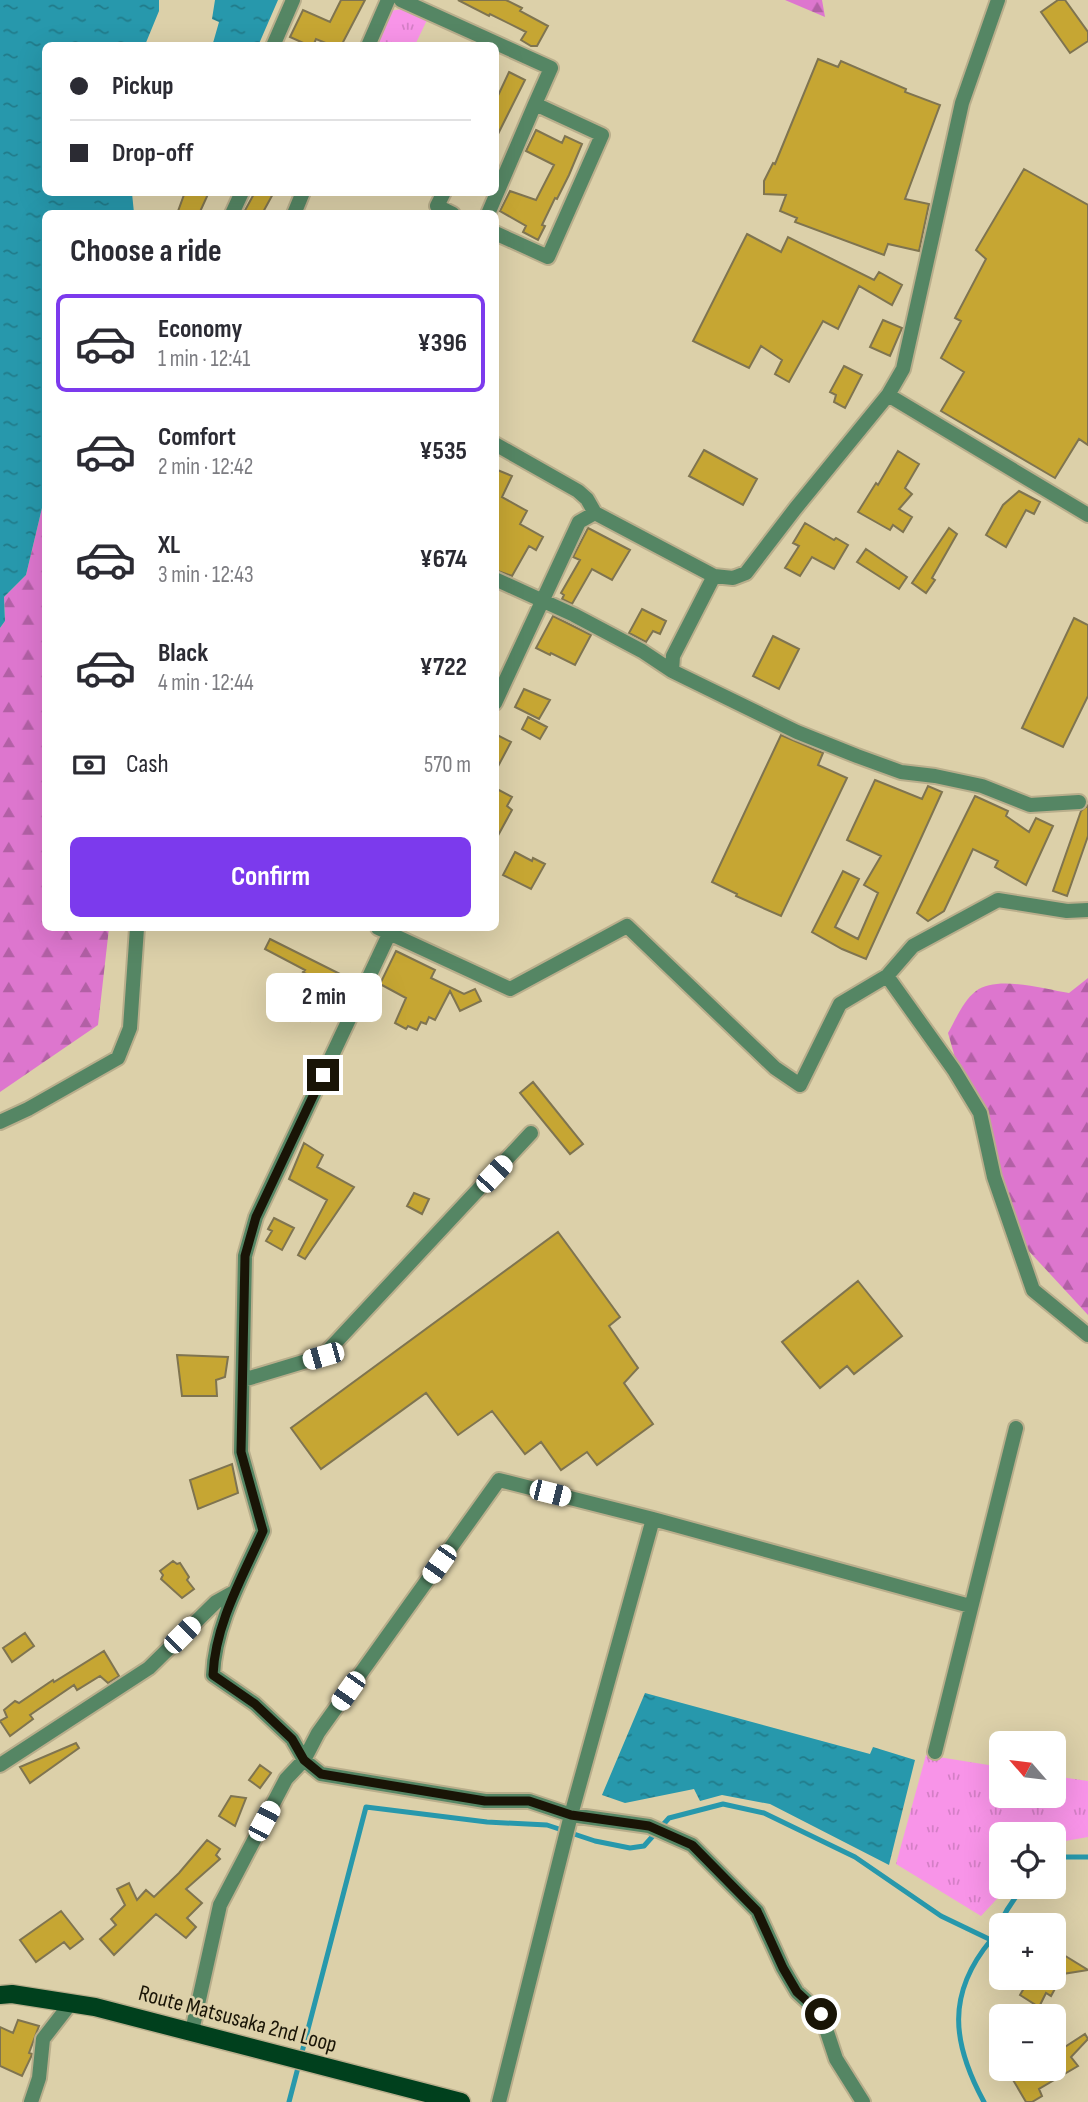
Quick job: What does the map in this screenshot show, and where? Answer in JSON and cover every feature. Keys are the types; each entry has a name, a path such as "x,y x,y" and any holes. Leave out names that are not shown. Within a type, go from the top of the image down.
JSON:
{"main road":[{"name":"Route Matsusaka 2nd Loop","path":"0,1995 12,1994 95,2007 461,2102"}],"street":[{"path":"275,42 293,0"},
{"path":"370,42 388,0"},
{"path":"401,0 494,42"},
{"path":"499,446 578,491 587,499 595,513 714,576 733,578 746,573 888,395 903,369 962,103 998,0"},
{"path":"499,44 551,68 499,188"},
{"path":"499,235 548,257 602,135 535,104"},
{"path":"441,196 437,206 445,210"},
{"path":"888,395 1088,515"},
{"path":"499,694 579,522 595,513"},
{"path":"672,671 673,656 714,576"},
{"path":"499,581 642,651 672,671 797,732 894,770 982,786 1030,805 1079,802"},
{"path":"391,931 510,989 627,926 775,1068 800,1085 840,1004 887,976 913,946 998,900 1067,911 1088,910"},
{"path":"0,1122 118,1058 130,1028 138,931"},
{"path":"386,931 256,1217 245,1256 241,1452 263,1531 234,1592 214,1655 213,1675 255,1704 292,1739 304,1760 321,1774 485,1801 529,1801 571,1815 649,1826 692,1845 757,1911 797,1992 821,2014 836,2059 863,2102"},
{"path":"887,976 954,1070 980,1113 994,1177 1033,1290 1088,1335"},
{"path":"243,1380 323,1356 531,1133"},
{"path":"935,1752 1016,1428"},
{"path":"192,2031 220,1905 286,1779 304,1760 318,1733 499,1480 653,1519 970,1606"},
{"path":"499,2102 571,1815 653,1519"},
{"path":"0,1765 149,1668 216,1602 234,1592"},
{"path":"31,2102 39,2078 43,2039 71,2003"}],"green space":[{"path":"785,0 822,0 825,17"},
{"path":"402,9 427,20 416,42 377,42 390,11"},
{"path":"42,508 42,931 109,931 98,1025 0,1092 0,628 5,621 4,597 26,575"},
{"path":"1088,978 1088,1315 1002,1222 948,1033 967,1000 985,986 1021,984 1069,993"},
{"path":"926,1755 989,1765 989,1808 1066,1808 1066,1778 1088,1781 1088,1837 1066,1841 1066,1822 989,1822 989,1899 997,1899 981,1916 896,1864"}],"water":[{"path":"0,0 159,0 159,11 146,42 42,42 42,196 132,196 134,210 42,210 42,508 26,575 4,597 5,621 0,628"},
{"path":"215,0 278,0 260,42 213,42 219,22 212,19"},
{"path":"645,1693 870,1754 873,1747 915,1760 889,1865 770,1804 722,1795 700,1801 694,1789 625,1803 602,1795"}],"building":[{"path":"341,0 365,0 343,42 323,42 316,39 315,42 301,42 290,37 303,10 330,22"},
{"path":"458,0 506,0 548,26 537,46 531,46 521,40 526,32"},
{"path":"1058,0 1065,0 1088,32 1088,41 1070,53 1041,12"},
{"path":"818,59 838,67 841,61 906,89 905,92 940,105 905,199 929,204 919,251 888,244 884,255 795,222 797,218 780,211 786,195 764,194 764,181 773,163 775,164"},
{"path":"509,72 525,80 499,132 499,93"},
{"path":"536,130 562,143 565,136 582,144 542,225 545,226 538,240 523,232 526,226 500,211 510,191 536,200 554,165 526,151"},
{"path":"1024,169 1088,205 1088,445 1079,439 1055,478 941,411 964,372 941,358 961,321 955,318 986,259 976,250"},
{"path":"184,196 207,196 201,210 178,210"},
{"path":"253,196 272,196 264,210 245,210"},
{"path":"747,234 781,252 788,237 874,280 879,272 902,285 892,305 859,286 838,329 823,321 789,382 775,374 782,360 761,346 749,368 693,341"},
{"path":"883,320 902,328 890,356 870,347"},
{"path":"844,366 862,375 845,408 834,402 836,395 830,392"},
{"path":"704,450 757,479 743,505 689,476"},
{"path":"898,451 919,464 905,488 912,494 899,509 912,517 903,532 893,525 890,530 858,512"},
{"path":"499,471 512,476 502,497 527,511 520,524 543,537 536,550 529,546 512,576 499,571"},
{"path":"1019,491 1040,502 1034,514 1026,510 1006,547 986,535 1003,505"},
{"path":"805,523 848,545 834,569 812,557 800,576 785,568 799,546 793,543"},
{"path":"588,528 630,550 612,580 592,569 572,604 562,599 564,595 561,593 580,560 573,557"},
{"path":"949,528 957,534 926,593 912,583"},
{"path":"866,549 907,577 899,589 857,562"},
{"path":"642,609 666,621 660,634 653,631 646,642 629,633"},
{"path":"553,616 591,635 575,665 536,648"},
{"path":"1074,618 1088,625 1088,696 1063,747 1022,728"},
{"path":"773,636 799,649 779,689 753,676"},
{"path":"524,689 550,700 539,719 515,707"},
{"path":"528,717 547,727 540,739 522,729"},
{"path":"781,735 823,753 818,765 847,778 781,916 712,882"},
{"path":"499,736 511,742 499,764"},
{"path":"875,780 922,799 928,786 942,792 866,959 812,932 843,871 859,879 835,927 858,939 878,893 864,885 881,856 847,840"},
{"path":"499,790 512,797 507,806 512,810 499,834"},
{"path":"975,796 1008,811 1006,816 1029,832 1036,818 1053,826 1026,885 995,867 998,861 973,849 944,911 928,921 917,913"},
{"path":"1088,805 1088,836 1067,896 1053,891 1081,811"},
{"path":"515,852 545,864 531,889 503,875"},
{"path":"270,939 356,982 349,995 329,985 310,1021 290,1010 308,975 303,972 305,970 265,949"},
{"path":"396,951 435,970 431,978 464,994 475,989 481,1001 460,1011 450,991 435,1020 429,1017 426,1024 421,1022 417,1030 408,1026 406,1029 395,1023 406,998 380,984"},
{"path":"533,1082 583,1144 570,1154 520,1093"},
{"path":"304,1143 323,1155 317,1167 354,1187 305,1259 298,1255 327,1200 289,1179"},
{"path":"414,1193 429,1199 422,1214 407,1206"},
{"path":"274,1218 294,1228 282,1250 266,1241 272,1231 268,1229"},
{"path":"558,1232 620,1317 609,1326 638,1368 624,1383 653,1424 597,1465 587,1452 561,1470 541,1442 525,1454 492,1411 458,1435 426,1393 321,1469 291,1428"},
{"path":"858,1281 902,1336 854,1374 847,1366 820,1388 782,1342"},
{"path":"177,1355 228,1357 225,1377 216,1380 217,1396 182,1396"},
{"path":"232,1464 238,1493 198,1509 190,1480"},
{"path":"173,1561 180,1563 194,1589 182,1598 161,1579 163,1575 160,1571"},
{"path":"25,1633 34,1646 12,1662 3,1648"},
{"path":"104,1651 119,1676 108,1683 100,1676 77,1690 74,1685 30,1715 33,1719 10,1736 0,1721 7,1717 4,1710 15,1701 19,1703"},
{"path":"76,1743 79,1748 30,1783 20,1767"},
{"path":"260,1765 271,1773 260,1788 249,1780"},
{"path":"231,1796 246,1798 235,1826 219,1816"},
{"path":"207,1840 220,1849 216,1855 220,1859 186,1889 202,1903 187,1918 196,1927 186,1938 156,1914 114,1955 100,1939 116,1925 111,1919 125,1905 117,1889 129,1883 137,1900 146,1890 154,1897"},
{"path":"61,1911 83,1939 70,1949 64,1942 36,1962 20,1940"},
{"path":"1066,1956 1088,1970 1066,1974"},
{"path":"1023,1990 1054,1990 1051,1996 1046,1993 1040,2004 1034,2004 1020,1995"},
{"path":"18,2020 39,2026 29,2053 32,2054 31,2057 22,2076 0,2066 0,2027 13,2033"},
{"path":"1085,2034 1088,2039 1071,2057 1078,2066 1066,2073 1066,2046"},
{"path":"1014,2081 1053,2081 1039,2089 1042,2096 1032,2102 1026,2102"}],"waterway":[{"path":"289,2102 366,1807 487,1822 547,1825 595,1841 630,1848 644,1846 669,1818 723,1804 764,1813 855,1857 941,1916 991,1940 1014,1899"},
{"path":"1066,1857 1088,1857"},
{"path":"984,2102 965,2059 959,2019 966,1980 989,1943"}],"route":[{"path":"323,1075 256,1217 245,1256 241,1452 263,1531 234,1592 214,1655 213,1675 255,1704 292,1739 304,1760 321,1774 485,1801 529,1801 571,1815 649,1826 692,1845 757,1911 797,1992 821,2014"}]}
